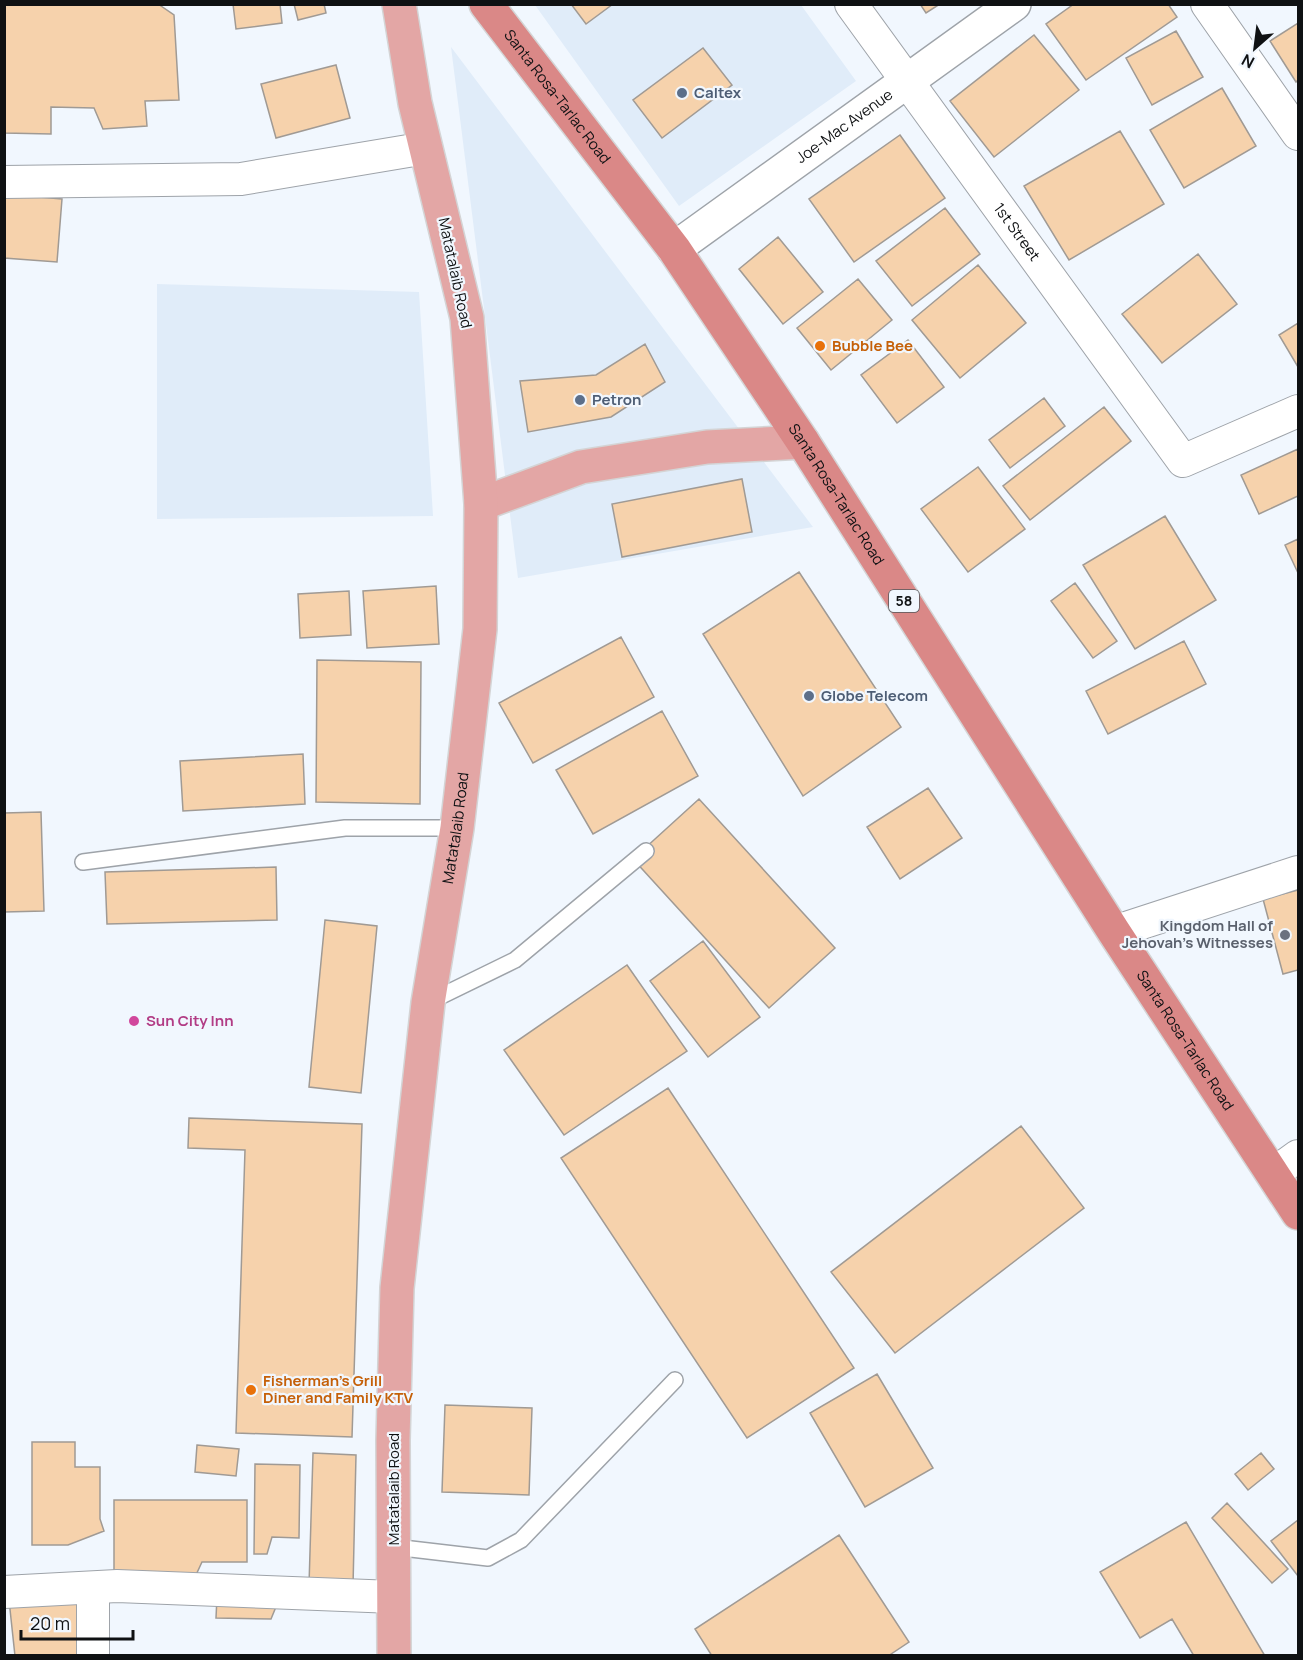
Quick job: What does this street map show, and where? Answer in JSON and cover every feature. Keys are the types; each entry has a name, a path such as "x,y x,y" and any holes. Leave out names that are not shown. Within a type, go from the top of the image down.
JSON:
{"highway":[{"name":"Santa Rosa-Tarlac Road","path":"486,4 674,249 803,442 1114,932 1286,1165 1299,1213"}],"main road":[{"name":"Matatalaib Road","path":"394,1656 397,1288 428,1002 457,828 480,630 481,504 467,318 415,103 399,4"},
{"path":"481,504 581,467 707,447 803,442"}],"street":[{"name":"1st Street","path":"851,4 1183,461 1299,411"},
{"name":"Joe-Mac Avenue","path":"674,249 1014,4"},
{"path":"1207,4 1299,134"},
{"path":"4,182 241,179 426,148"},
{"path":"1114,932 1299,873"},
{"path":"4,1592 93,1588 394,1597"},
{"path":"93,1588 93,1656"}],"lane":[{"path":"83,862 345,828 457,828"},
{"path":"428,1002 515,960 646,851"},
{"path":"394,1547 488,1558 521,1540 675,1380"}],"shaded area":[{"path":"535,5 801,5 856,81 679,206"},
{"path":"451,47 813,527 518,578"},
{"path":"157,284 419,292 433,516 157,519"}],"building":[{"path":"5,4 158,4 174,15 179,100 145,101 147,126 103,129 94,108 51,107 51,134 4,133"},
{"path":"233,4 280,4 282,23 236,29"},
{"path":"294,4 324,4 326,13 298,20"},
{"path":"571,4 613,4 586,24"},
{"path":"920,4 940,4 926,13"},
{"path":"1074,4 1168,4 1177,17 1086,80 1046,24"},
{"path":"1298,23 1298,80 1296,82 1270,41"},
{"path":"1176,31 1203,77 1152,105 1126,58"},
{"path":"1034,35 1079,90 994,157 950,101"},
{"name":"Caltex","path":"703,48 732,85 662,138 633,100"},
{"path":"336,65 350,118 276,138 261,84"},
{"path":"1222,88 1256,146 1184,188 1150,130"},
{"path":"1120,131 1164,204 1069,260 1024,186"},
{"path":"900,135 945,198 854,262 809,199"},
{"path":"4,194 62,199 57,262 4,258"},
{"path":"945,208 980,254 912,306 876,261"},
{"path":"778,237 823,292 783,324 739,269"},
{"path":"1198,254 1237,304 1162,363 1122,314"},
{"path":"978,265 1026,323 960,378 912,320"},
{"path":"858,279 892,320 831,370 797,328"},
{"path":"1298,323 1298,367 1279,335"},
{"path":"908,340 944,387 897,423 861,375"},
{"name":"Petron","path":"645,344 665,382 611,417 528,432 520,381 596,375"},
{"path":"1044,398 1065,426 1010,468 989,440"},
{"path":"1104,407 1131,441 1030,520 1003,486"},
{"path":"1298,449 1298,496 1259,514 1241,475"},
{"path":"978,467 1025,529 968,572 921,509"},
{"path":"742,479 752,532 622,557 612,504"},
{"path":"1165,516 1216,600 1135,649 1083,565"},
{"path":"1298,539 1298,573 1285,545"},
{"path":"799,572 901,727 803,796 703,634"},
{"path":"1075,583 1117,641 1093,658 1051,601"},
{"path":"436,586 439,644 367,648 363,591"},
{"path":"349,591 351,635 300,638 298,594"},
{"path":"621,637 654,697 533,763 499,703"},
{"path":"1184,641 1206,684 1108,734 1086,691"},
{"path":"317,660 421,662 420,804 316,802"},
{"path":"662,711 698,776 593,834 556,770"},
{"path":"303,754 305,804 183,811 180,761"},
{"path":"928,788 962,838 900,879 867,827"},
{"path":"699,799 835,948 769,1008 633,859"},
{"path":"41,812 44,911 4,912 4,813"},
{"path":"276,867 277,920 107,924 105,872"},
{"name":"Kingdom Hall of Jehovah's Witnesses","path":"1298,890 1298,970 1283,974 1263,899"},
{"path":"325,920 377,926 361,1093 309,1087"},
{"path":"703,941 760,1017 708,1057 650,981"},
{"path":"627,965 687,1051 564,1135 504,1050"},
{"path":"668,1088 854,1368 747,1438 561,1158"},
{"path":"189,1118 362,1124 352,1437 236,1433 245,1150 188,1148"},
{"path":"1021,1126 1084,1208 895,1353 831,1272"},
{"path":"877,1374 933,1468 865,1507 810,1413"},
{"path":"445,1405 532,1408 529,1495 442,1492"},
{"path":"32,1442 75,1442 75,1467 100,1467 100,1519 104,1531 68,1545 32,1545"},
{"path":"197,1445 239,1449 236,1476 195,1472"},
{"path":"313,1453 356,1455 353,1586 309,1585"},
{"path":"1261,1453 1274,1469 1248,1490 1235,1474"},
{"path":"255,1464 300,1465 299,1538 272,1537 267,1554 254,1554"},
{"path":"114,1500 247,1500 247,1562 202,1562 195,1577 114,1577"},
{"path":"1227,1503 1288,1569 1272,1583 1212,1518"},
{"path":"1298,1520 1298,1576 1271,1541"},
{"path":"1186,1522 1265,1656 1194,1656 1172,1619 1140,1638 1100,1572"},
{"path":"839,1535 909,1642 888,1656 712,1656 695,1629"},
{"path":"80,1594 86,1656 15,1656 9,1600"},
{"path":"217,1597 280,1597 271,1619 216,1618"}],"place":[{"name":"Caltex","path":"682,93"},
{"name":"Bubble Bee","path":"820,346"},
{"name":"Petron","path":"580,400"},
{"name":"Globe Telecom","path":"809,696"},
{"name":"Kingdom Hall of Jehovah's Witnesses","path":"1285,935"},
{"name":"Sun City Inn","path":"134,1021"},
{"name":"Fisherman's Grill Diner and Family KTV","path":"251,1390"}]}
